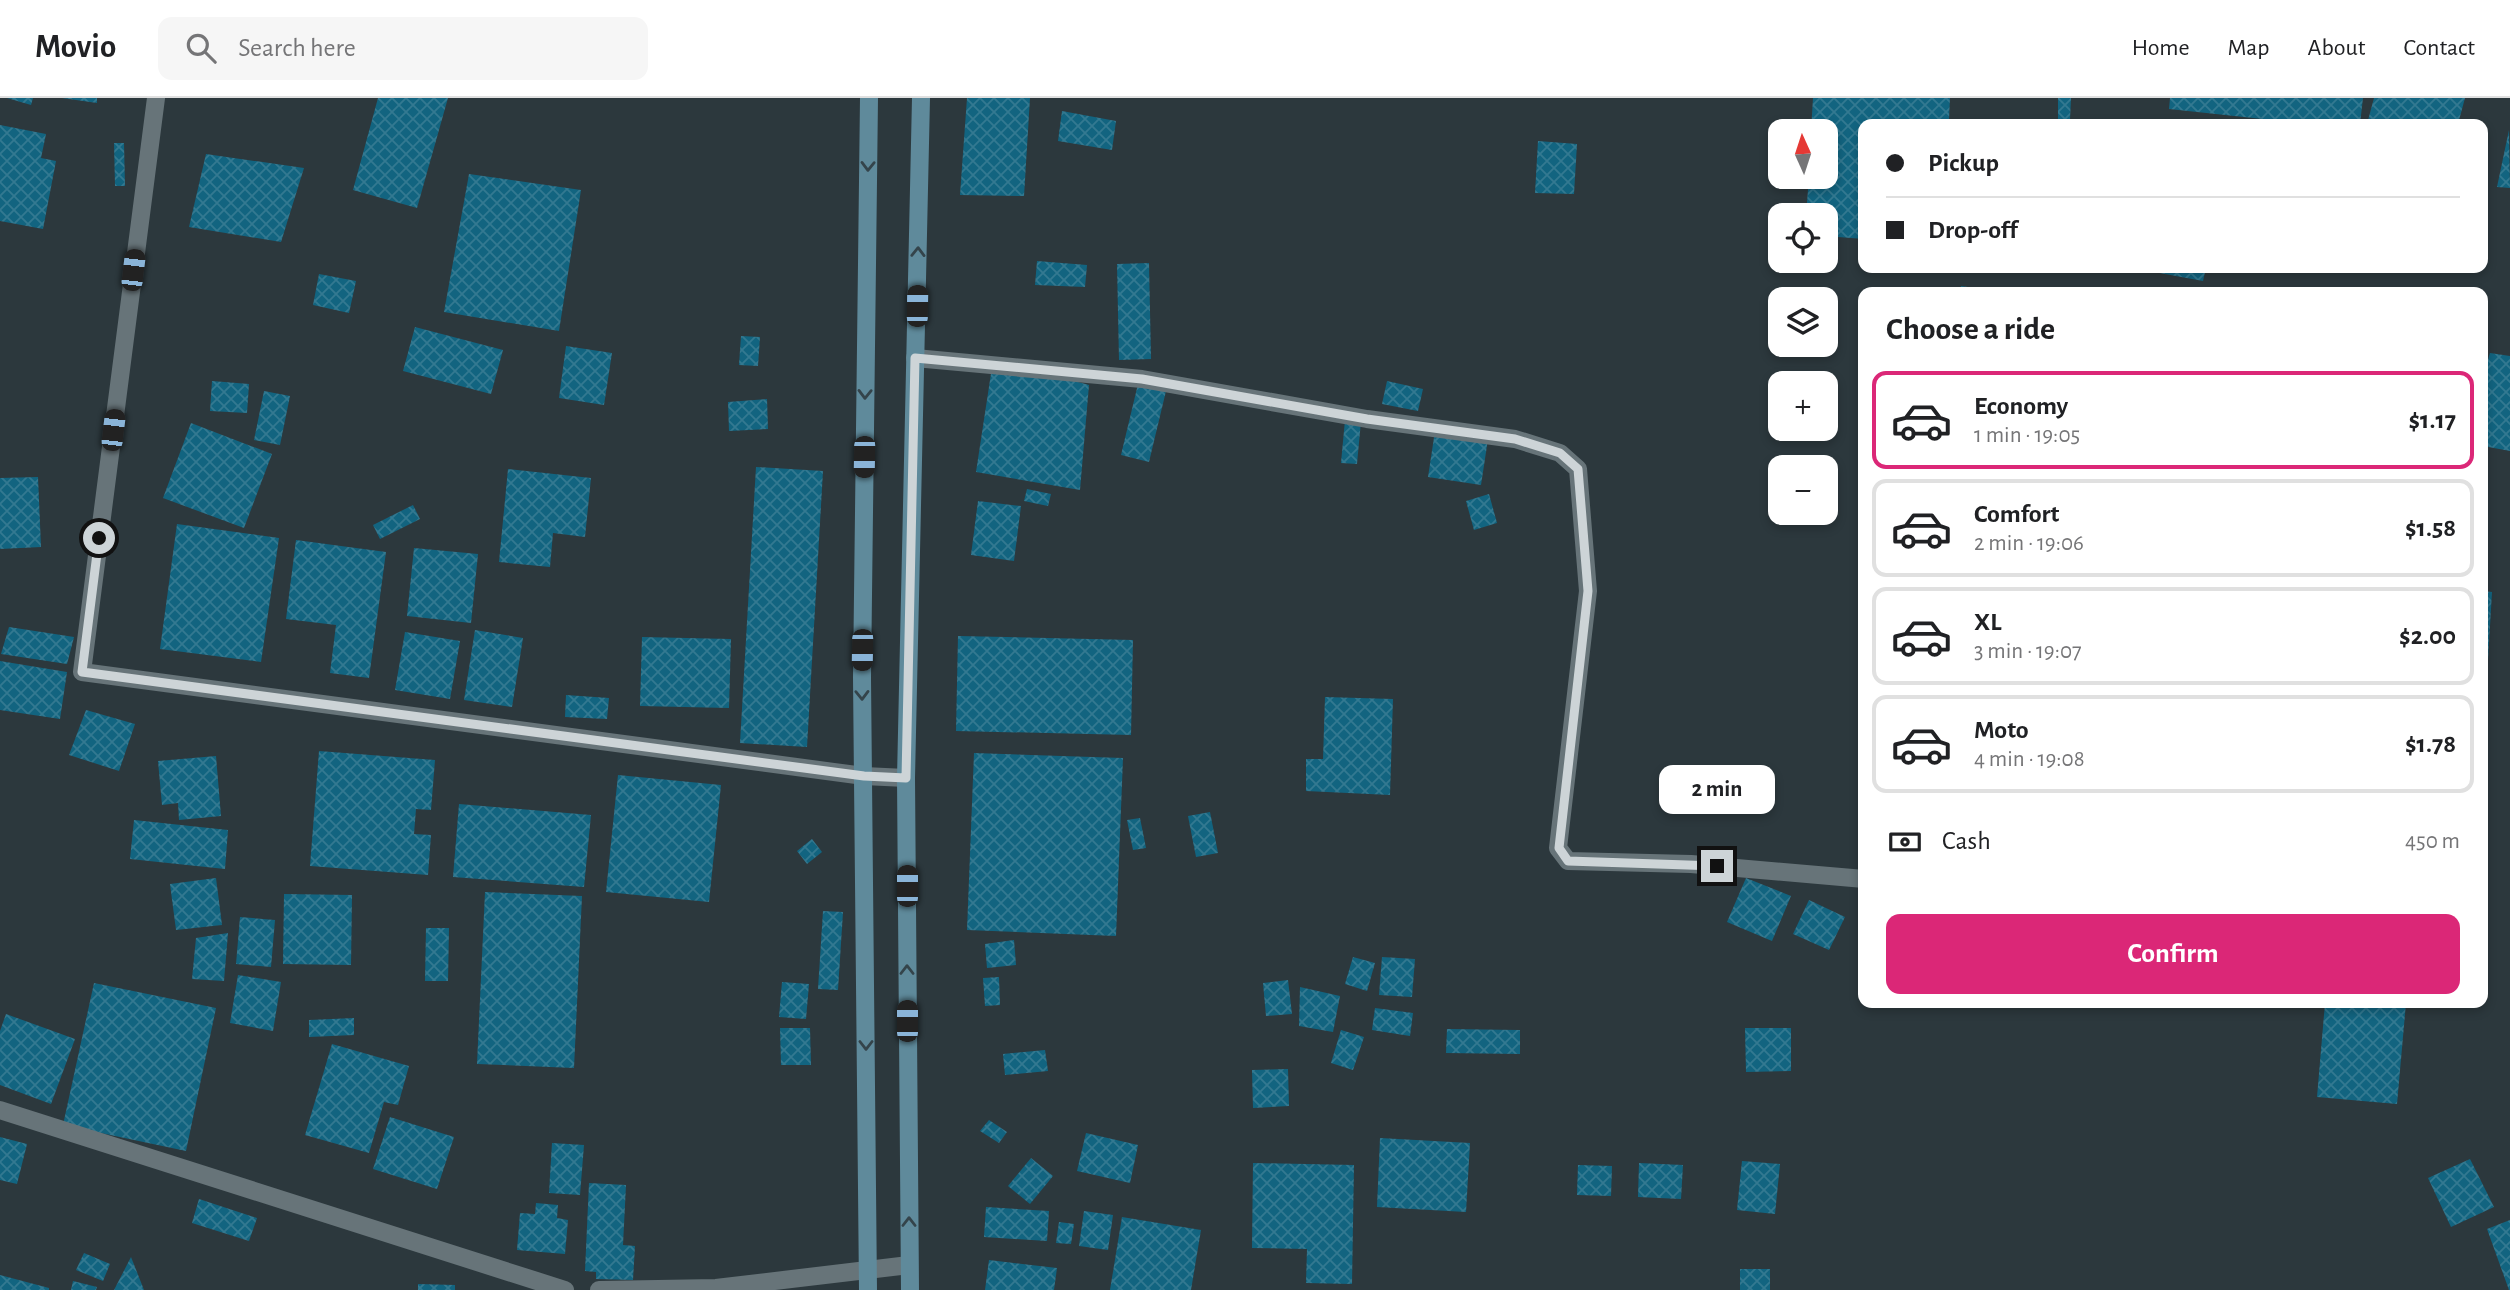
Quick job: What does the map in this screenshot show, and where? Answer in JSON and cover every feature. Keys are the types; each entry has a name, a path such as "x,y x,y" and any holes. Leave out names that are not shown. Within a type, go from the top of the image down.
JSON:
{"main road":[{"path":"868,1290 862,678 869,98"},
{"path":"910,1290 906,778 921,98"}],"street":[{"path":"156,98 82,672 864,776 906,778"},
{"path":"915,358 1142,379 1367,419 1515,439 1560,453 1578,469 1588,591 1559,848 1568,861 1691,864 1858,878"},
{"path":"0,1110 565,1290"},
{"path":"599,1290 716,1288 909,1265"}],"building":[{"path":"7,98 33,98 31,105"},
{"path":"62,98 97,98 97,103"},
{"path":"378,98 448,98 417,208 353,190"},
{"path":"967,98 1030,98 1024,196 960,195"},
{"path":"1813,98 1950,98 1949,119 1858,119 1858,239 1838,237 1838,203 1807,203 1808,189 1838,189 1838,119 1812,119"},
{"path":"2058,98 2071,98 2070,119 2058,119"},
{"path":"2170,98 2363,98 2361,119 2263,119 2169,109"},
{"path":"2374,98 2465,98 2459,119 2368,119"},
{"path":"1062,111 1116,121 1112,150 1058,141"},
{"path":"0,125 46,134 41,158 56,161 43,229 0,221"},
{"path":"2509,130 2510,188 2497,187"},
{"path":"1538,141 1577,144 1574,194 1535,193"},
{"path":"114,143 124,143 125,186 115,186"},
{"path":"206,154 304,168 281,242 189,227"},
{"path":"469,174 581,190 559,331 444,312"},
{"path":"1037,261 1087,265 1085,287 1035,285"},
{"path":"1149,263 1151,359 1119,360 1117,264"},
{"path":"2159,273 2205,273 2203,281"},
{"path":"319,274 356,281 349,313 313,305"},
{"path":"415,327 503,350 491,394 403,371"},
{"path":"741,336 760,337 758,366 739,365"},
{"path":"566,346 612,353 604,405 559,398"},
{"path":"2490,353 2510,356 2510,451 2488,447"},
{"path":"992,367 1041,372 1089,385 1080,490 976,472"},
{"path":"212,381 249,384 247,413 210,411"},
{"path":"1387,381 1423,389 1418,411 1382,404"},
{"path":"1138,384 1166,391 1149,462 1121,455"},
{"path":"264,391 290,396 280,445 254,440"},
{"path":"767,399 768,429 729,431 728,402"},
{"path":"1345,420 1361,421 1357,464 1341,463"},
{"path":"191,423 272,454 244,528 163,498"},
{"path":"1435,431 1488,439 1481,485 1428,477"},
{"path":"756,467 823,471 807,747 740,743"},
{"path":"508,469 591,478 585,537 553,533 550,567 499,562"},
{"path":"38,477 41,547 0,549 0,478"},
{"path":"1027,489 1051,494 1048,506 1024,501"},
{"path":"1489,494 1497,523 1474,530 1466,501"},
{"path":"978,501 1021,506 1014,561 971,555"},
{"path":"413,505 420,519 380,539 373,525"},
{"path":"177,524 279,538 261,662 160,649"},
{"path":"296,540 386,552 369,678 330,673 336,625 286,619"},
{"path":"414,548 478,554 471,623 407,616"},
{"path":"2488,592 2492,592 2488,660"},
{"path":"9,627 74,637 67,664 1,654"},
{"path":"475,630 523,638 512,707 464,700"},
{"path":"405,632 460,641 450,699 395,690"},
{"path":"958,636 1133,640 1131,735 956,731"},
{"path":"642,637 731,639 729,708 640,706"},
{"path":"0,661 67,672 60,719 0,710"},
{"path":"566,695 609,698 607,719 565,717"},
{"path":"1325,697 1393,699 1390,795 1306,791 1306,759 1323,759"},
{"path":"86,710 135,724 119,771 69,755"},
{"path":"319,751 435,760 431,810 416,809 414,834 431,835 428,875 310,866"},
{"path":"974,753 1123,758 1116,936 967,930"},
{"path":"216,756 221,816 179,820 178,803 162,805 158,761"},
{"path":"618,775 721,785 709,902 606,892"},
{"path":"459,804 591,815 584,887 453,877"},
{"path":"1210,812 1218,853 1196,857 1188,816"},
{"path":"1140,818 1146,848 1133,850 1127,820"},
{"path":"134,820 228,830 225,869 130,859"},
{"path":"812,839 822,852 807,864 797,851"},
{"path":"216,878 222,925 176,930 170,884"},
{"path":"1746,878 1791,896 1772,941 1727,922"},
{"path":"485,892 582,896 574,1068 477,1064"},
{"path":"284,894 352,895 351,965 283,964"},
{"path":"1809,900 1845,917 1829,950 1793,934"},
{"path":"823,911 843,912 838,990 818,989"},
{"path":"240,917 275,920 271,967 236,964"},
{"path":"426,928 449,928 448,981 425,981"},
{"path":"228,933 224,981 192,979 196,938"},
{"path":"1014,940 1016,965 987,968 985,944"},
{"path":"1353,957 1375,963 1367,991 1345,984"},
{"path":"1382,957 1415,959 1412,997 1379,995"},
{"path":"238,975 281,982 273,1031 230,1023"},
{"path":"999,977 1000,1005 985,1006 983,978"},
{"path":"1288,980 1292,1014 1266,1016 1263,983"},
{"path":"782,982 809,984 806,1019 779,1017"},
{"path":"94,983 216,1008 186,1151 63,1125"},
{"path":"1300,987 1340,996 1333,1032 1299,1026"},
{"path":"1375,1008 1413,1013 1410,1036 1372,1030"},
{"path":"2325,1008 2406,1008 2397,1104 2317,1097"},
{"path":"6,1014 75,1039 51,1104 0,1085 0,1031"},
{"path":"354,1018 354,1035 309,1037 309,1020"},
{"path":"780,1028 810,1028 811,1065 781,1065"},
{"path":"1745,1028 1791,1028 1791,1071 1746,1072"},
{"path":"1447,1029 1520,1030 1520,1054 1446,1053"},
{"path":"1341,1030 1364,1037 1353,1070 1331,1063"},
{"path":"332,1044 409,1066 398,1105 384,1102 369,1153 305,1135"},
{"path":"1045,1050 1048,1071 1005,1075 1003,1054"},
{"path":"1288,1069 1289,1106 1253,1108 1252,1070"},
{"path":"390,1117 454,1137 437,1189 373,1169"},
{"path":"989,1120 1007,1132 999,1143 980,1131"},
{"path":"1086,1133 1138,1145 1130,1183 1077,1171"},
{"path":"0,1137 27,1144 17,1184 0,1180"},
{"path":"1380,1138 1470,1143 1466,1212 1377,1207"},
{"path":"552,1143 584,1145 580,1195 549,1193"},
{"path":"1031,1158 1053,1176 1030,1204 1008,1186"},
{"path":"2470,1159 2494,1207 2451,1227 2428,1178"},
{"path":"1742,1161 1780,1164 1775,1214 1737,1210"},
{"path":"1253,1163 1354,1165 1352,1284 1306,1283 1307,1249 1252,1248"},
{"path":"1639,1163 1683,1165 1681,1199 1638,1197"},
{"path":"1578,1165 1612,1166 1611,1196 1577,1195"},
{"path":"589,1183 626,1185 623,1245 635,1246 633,1280 596,1279 596,1272 585,1271"},
{"path":"199,1199 257,1218 249,1241 192,1223"},
{"path":"536,1203 558,1205 557,1218 568,1220 565,1254 517,1250 520,1213 535,1214"},
{"path":"986,1207 1049,1211 1047,1241 984,1237"},
{"path":"1084,1211 1113,1215 1108,1250 1079,1246"},
{"path":"1122,1217 1201,1230 1191,1290 1110,1290"},
{"path":"2510,1220 2510,1290 2509,1290 2487,1229"},
{"path":"1059,1222 1074,1224 1071,1244 1056,1243"},
{"path":"84,1253 110,1264 103,1281 76,1270"},
{"path":"131,1257 144,1290 114,1290"},
{"path":"989,1260 1057,1268 1054,1290 985,1290"},
{"path":"1740,1269 1770,1269 1770,1290 1740,1290"},
{"path":"0,1275 49,1288 49,1290 0,1290"},
{"path":"73,1281 97,1287 96,1290 71,1290"},
{"path":"418,1284 455,1285 455,1290 418,1290"}],"route":[{"path":"99,538 82,672 864,776 906,778 915,358 1142,379 1367,419 1515,439 1560,453 1578,469 1588,591 1574,739 1562,804 1559,848 1568,861 1717,866"}]}
